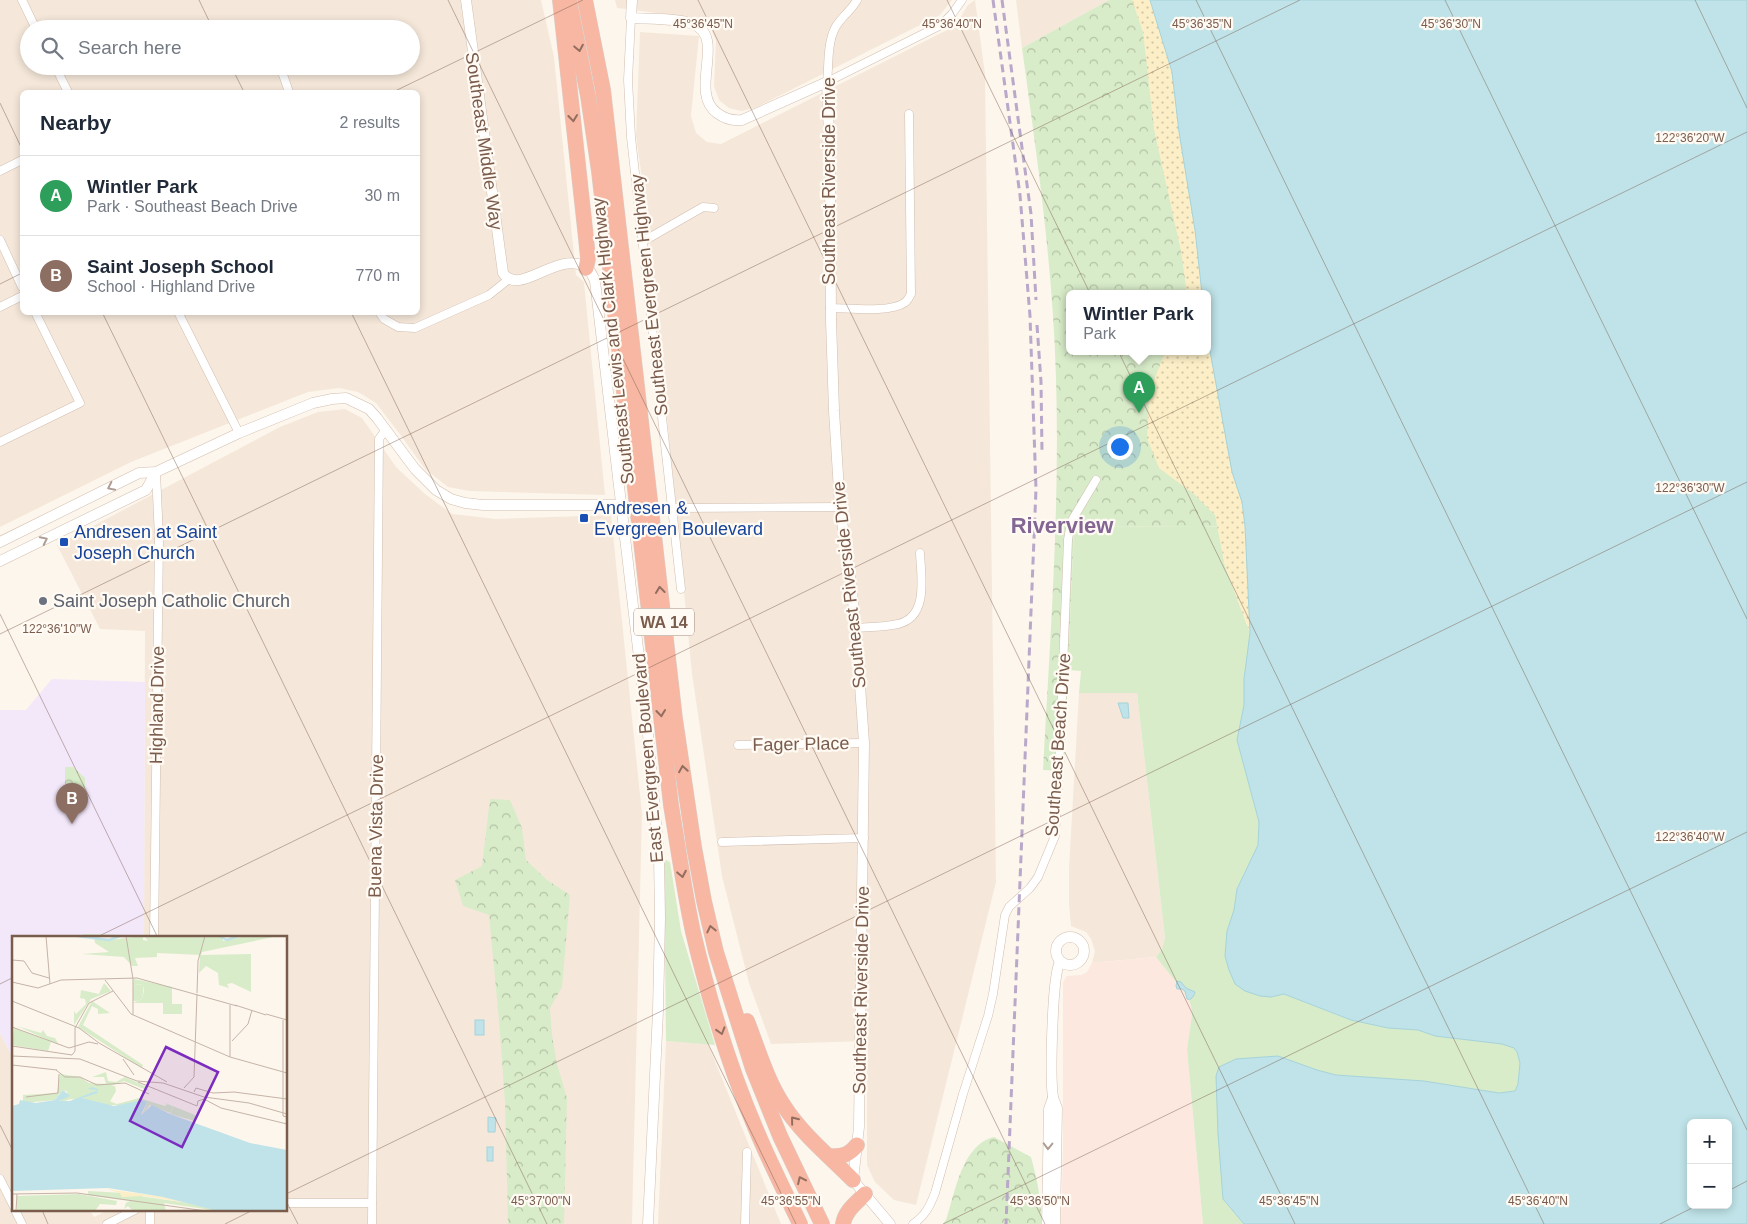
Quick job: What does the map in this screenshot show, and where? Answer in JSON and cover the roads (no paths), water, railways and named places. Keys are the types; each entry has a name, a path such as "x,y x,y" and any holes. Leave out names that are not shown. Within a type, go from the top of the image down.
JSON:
{"highway":[{"path":"560,0 588,258 586,268"},
{"name":"Southeast Lewis and Clark Highway","path":"569,0 588,96 599,171 670,804 681,868 693,931 727,1049 758,1133 800,1224"},
{"name":"Southeast Lewis and Clark Highway","path":"585,0 603,90 675,720 694,847 716,952 740,1032 768,1107 822,1224"},
{"path":"716,952 735,987 767,1072 783,1105 799,1126 853,1180"},
{"path":"829,1156 851,1153 858,1146"},
{"path":"843,1224 844,1217 848,1211 865,1194"}],"street":[{"path":"22,0 32,20"},
{"name":"Southeast Middle Way","path":"466,0 500,260 503,273 510,279"},
{"name":"Southeast Evergreen Highway","path":"632,0 628,72 630,118 681,589"},
{"name":"Southeast Riverside Drive","path":"853,1180 858,1146 864,743 856,628 840,507 830,308 830,165 827,82 830,44 836,28 853,8 857,0"},
{"path":"631,18 692,24 704,32 708,42 705,81 708,103 723,117 734,121 749,118 827,82 941,25 962,0"},
{"path":"60,75 67,90"},
{"path":"283,75 288,90"},
{"path":"830,308 886,308 899,306 906,302 911,294 909,114"},
{"path":"0,171 20,161"},
{"path":"642,242 703,208 709,206 714,208"},
{"path":"0,240 20,283"},
{"path":"381,315 384,319 398,327 415,328 489,295 510,279 520,281 557,264 567,262 576,263 586,268"},
{"name":"East Evergreen Boulevard","path":"586,268 595,280 648,734 659,856 658,1011 648,1224"},
{"path":"0,307 20,297"},
{"path":"0,442 80,403 36,315"},
{"path":"180,315 239,433"},
{"path":"0,542 139,473 156,472 239,433 313,403 346,398 369,409 415,469 436,490 451,499 483,505 622,505"},
{"name":"Buena Vista Drive","path":"372,1224 379,439 386,430"},
{"path":"0,561 146,490 156,472"},
{"name":"Highland Drive","path":"154,936 159,547 156,472"},
{"name":"Southeast Beach Drive","path":"913,1224 930,1207 988,1016 1005,915 1009,907 1034,882 1055,836 1068,540 1071,522 1096,480"},
{"path":"673,508 840,507"},
{"path":"856,628 899,624 913,615 919,606 921,595 920,553"},
{"name":"Fager Place","path":"738,745 864,743"},
{"path":"722,842 864,838"},
{"path":"1055,1224 1057,1108 1053,1098 1052,1061 1055,985 1060,962"},
{"path":"1046,1224 1049,1109 1053,1098"},
{"path":"745,1224 747,1152"},
{"path":"0,1179 12,1205"},
{"path":"853,1180 890,1224"},
{"path":"288,1203 372,1204"},
{"path":"16,1212 22,1224"},
{"path":"107,1224 131,1212"}],"water":[{"path":"1150,0 1747,0 1747,1224 1244,1224 1223,1199 1216,1076 1219,1067 1236,1059 1278,1056 1336,1075 1424,1081 1499,1093 1515,1091 1518,1084 1520,1063 1514,1048 1502,1044 1435,1036 1418,1030 1388,1028 1351,1020 1284,994 1271,997 1260,996 1245,991 1235,984 1229,970 1225,956 1227,931 1234,910 1237,889 1258,845 1259,822 1237,740 1244,705 1244,679 1250,633 1245,526 1242,502 1232,472 1211,355 1211,290 1202,290 1195,230 1179,132 1172,72"},
{"path":"1118,703 1128,703 1129,718 1123,718"},
{"path":"1177,981 1195,992 1191,999 1187,999 1185,991 1177,989"},
{"path":"475,1020 484,1020 484,1035 475,1035"},
{"path":"488,1117 496,1118 495,1132 488,1132"},
{"path":"487,1147 493,1147 493,1161 487,1161"}],"railway":[{"path":"993,0 1020,195 1030,316 1036,489 1006,1224"},
{"path":"1002,0 1031,214 1036,300"},
{"path":"1037,325 1041,382 1042,452"}],"place":[{"name":"Wintler Park","path":"1139,413"},
{"name":"Andresen & Evergreen Boulevard","path":"584,518"},
{"name":"Andresen at Saint Joseph Church","path":"64,542"},
{"name":"Saint Joseph Catholic Church","path":"43,601"},
{"name":"Saint Joseph School","path":"72,824"}],"district":[{"name":"Riverview","path":"1062,525"}]}
